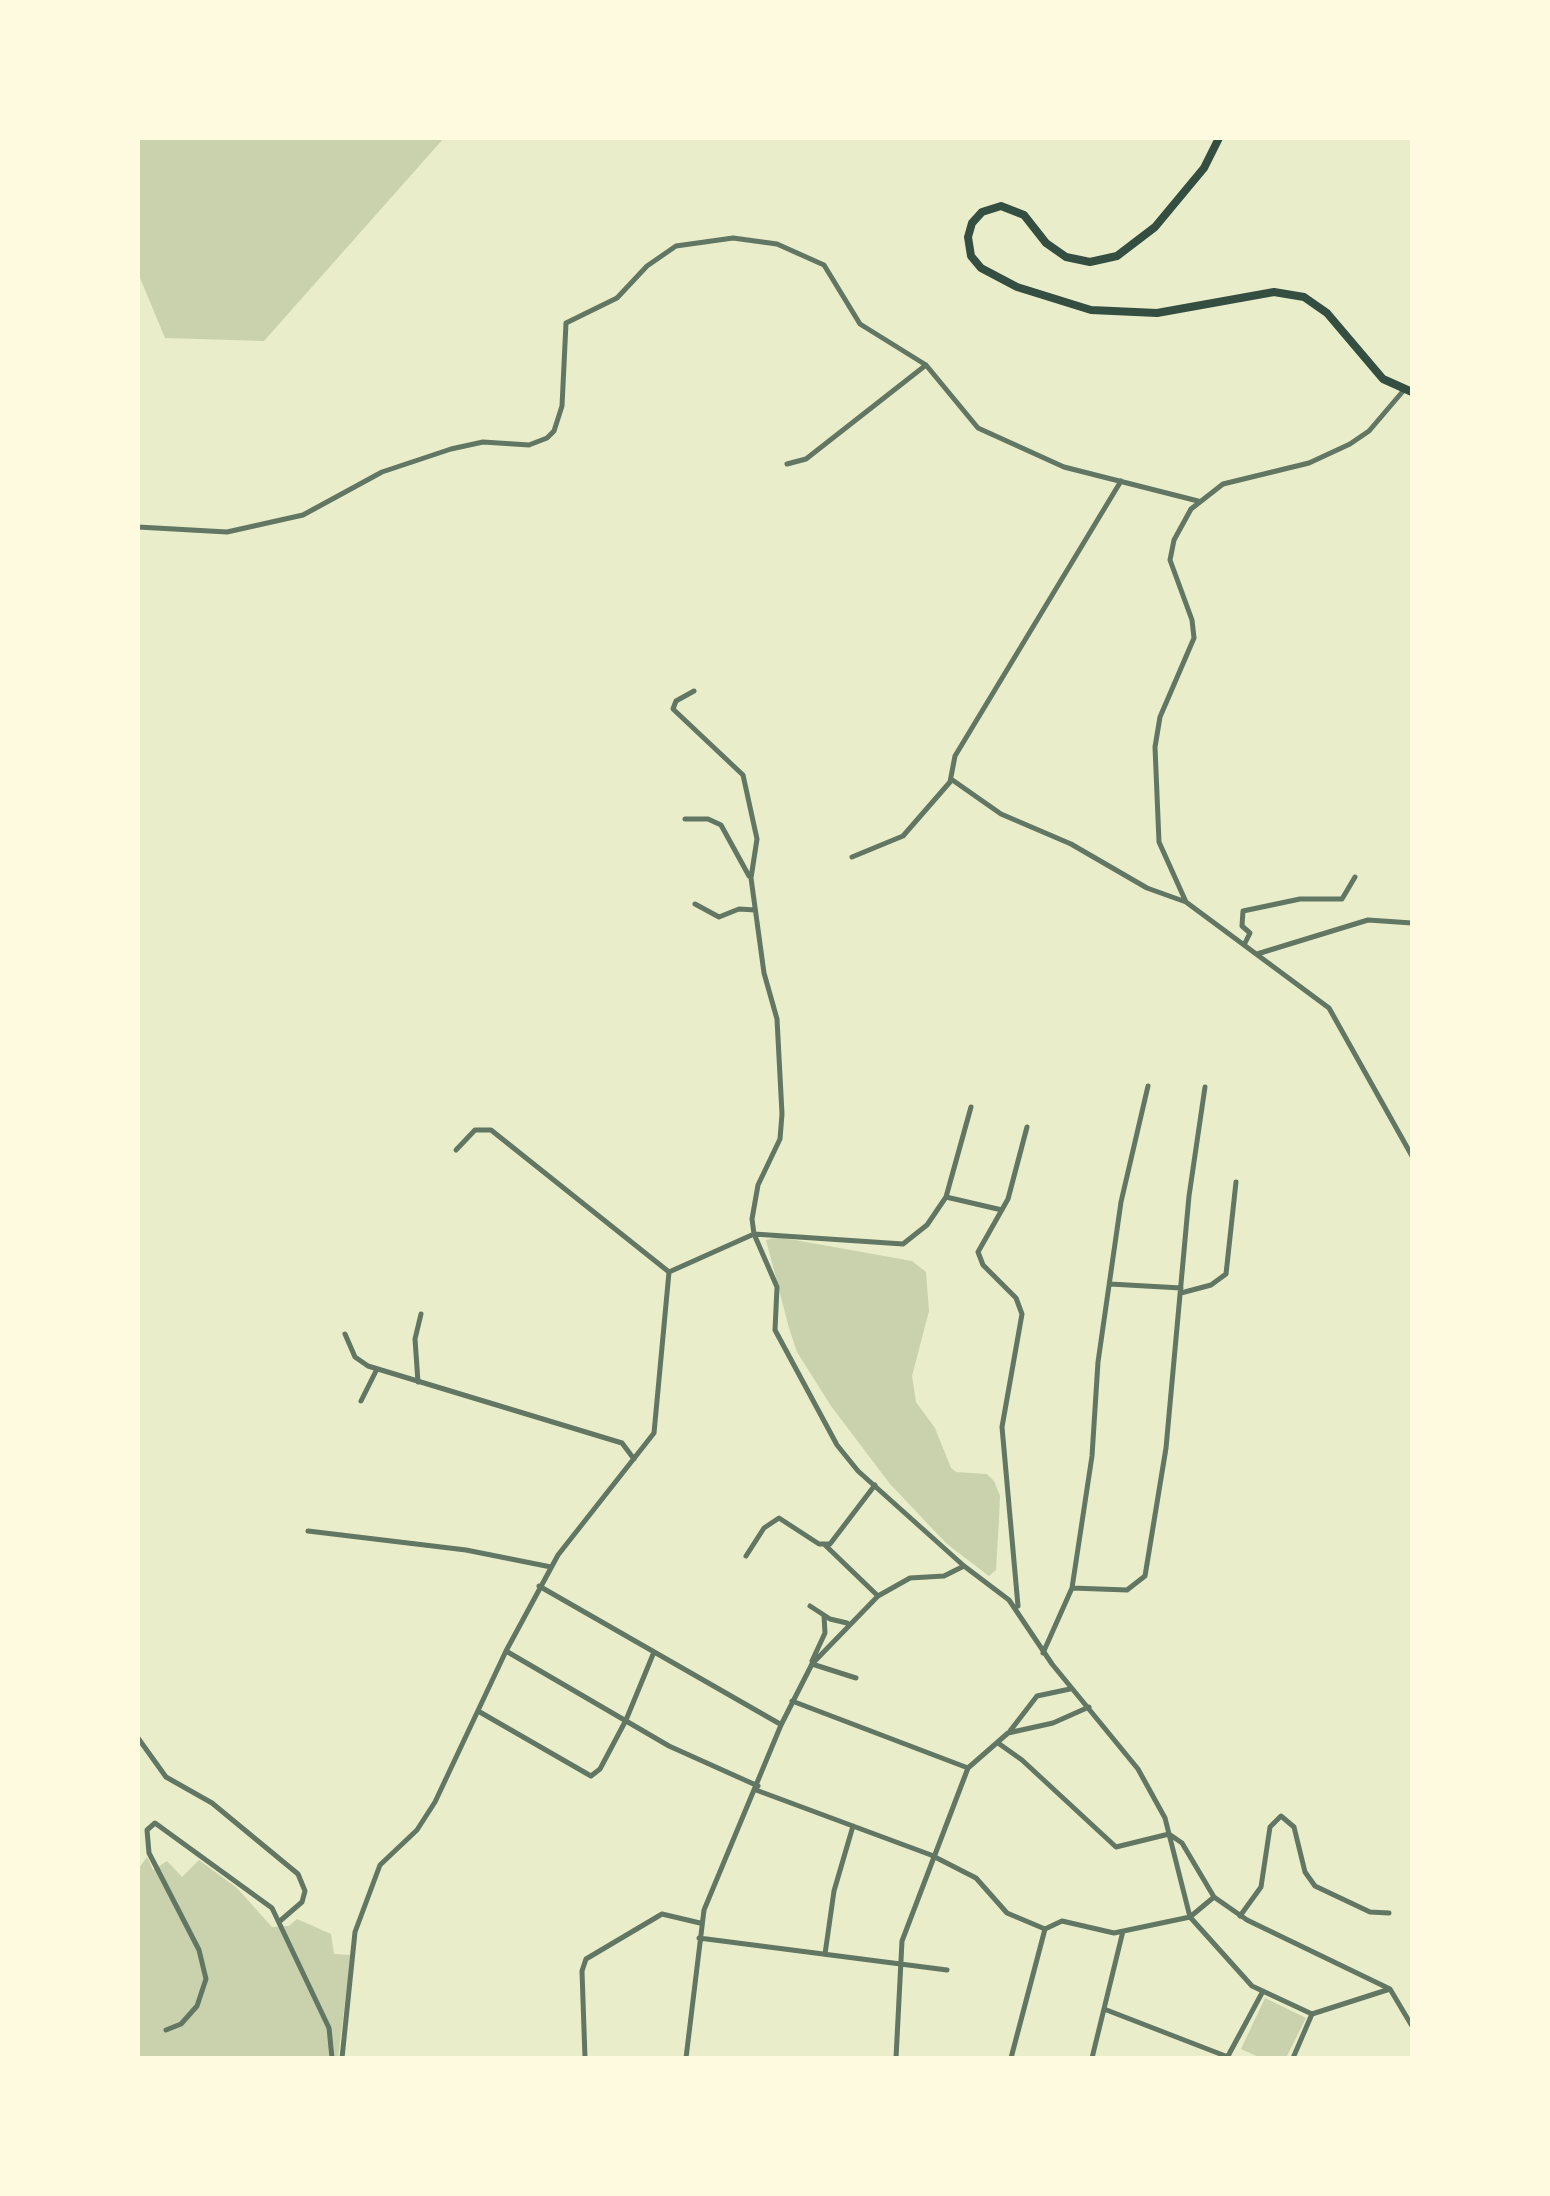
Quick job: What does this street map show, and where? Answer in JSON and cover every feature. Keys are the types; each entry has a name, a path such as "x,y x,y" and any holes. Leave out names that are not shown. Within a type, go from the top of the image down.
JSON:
{"main road":[{"path":"1219,138 1204,168 1155,227 1117,256 1090,262 1066,257 1046,243 1024,215 1001,206 982,212 972,223 968,237 972,256 981,268 1017,287 1091,310 1157,313 1274,292 1304,298 1327,313 1383,379 1408,391"}],"street":[{"path":"138,527 227,532 303,515 382,472 472,443 529,446 547,438 562,406 566,323 617,298 661,255 689,241 764,240 815,260 836,278 860,324 926,364 978,428 1064,467 1198,501"},
{"path":"787,464 806,459 926,364"},
{"path":"1186,902 1159,842 1155,747 1160,717 1194,638 1192,620 1170,560 1174,540 1198,501 1223,484 1309,463 1350,444 1408,391"},
{"path":"852,857 902,836 952,779 955,756 1121,481"},
{"path":"694,691 676,701 674,708 745,780 757,839 751,878 764,973 776,1018 782,1114 780,1140 758,1185 754,1234 777,1288 772,1313 779,1340 838,1445 875,1485 1018,1609 1043,1652 1138,1769 1163,1814 1190,1917 1252,1986 1312,2014 1390,1989"},
{"path":"952,779 1001,814 1072,844 1148,888 1186,902 1318,999 1338,1019 1412,1156"},
{"path":"685,819 708,819 721,825 751,878"},
{"path":"1244,945 1250,936 1240,921 1243,911 1300,899 1342,899 1355,877"},
{"path":"695,904 719,918 739,910 755,910"},
{"path":"1257,954 1368,920 1412,923"},
{"path":"1043,1652 1072,1588 1092,1456 1098,1362 1120,1202 1148,1086"},
{"path":"1072,1588 1127,1590 1145,1576 1166,1448 1205,1087"},
{"path":"669,1272 754,1234 896,1246 927,1225 946,1197 970,1107"},
{"path":"1018,1609 1002,1426 1022,1314 1018,1301 983,1264 978,1252 1002,1210 1026,1127"},
{"path":"456,1150 475,1130 491,1130 669,1272"},
{"path":"1110,1284 1181,1290 1212,1284 1226,1274 1236,1182"},
{"path":"946,1197 1002,1210"},
{"path":"342,2058 362,1909 386,1857 408,1839 435,1802 506,1650 551,1567 657,1426 669,1272"},
{"path":"418,1382 415,1338 421,1314"},
{"path":"345,1334 355,1356 377,1369 622,1443 634,1460"},
{"path":"360,1400 377,1369"},
{"path":"824,1545 836,1538 875,1485"},
{"path":"746,1556 764,1528 779,1518 824,1545 878,1596"},
{"path":"308,1531 466,1550 551,1567"},
{"path":"812,1664 847,1623 878,1596 910,1578 944,1576 964,1566"},
{"path":"540,1586 781,1725"},
{"path":"810,1606 824,1616 847,1623"},
{"path":"686,2058 700,1923 781,1725 825,1632 824,1616"},
{"path":"506,1650 669,1746 757,1788 931,1855 976,1878 1008,1913 1045,1929"},
{"path":"478,1711 587,1777 600,1769 626,1720 654,1651"},
{"path":"812,1664 856,1678"},
{"path":"896,2058 902,1940 931,1855 968,1768 1008,1733 1032,1699 1072,1688"},
{"path":"792,1701 968,1768"},
{"path":"1008,1733 1054,1723 1089,1707"},
{"path":"138,1738 166,1778 212,1803 298,1874 305,1891 302,1902 280,1921"},
{"path":"998,1743 1022,1760 1116,1847 1169,1834 1182,1843 1214,1897 1240,1916 1390,1989 1412,2026"},
{"path":"1240,1916 1261,1887 1270,1827 1281,1816 1294,1827 1305,1872 1321,1892 1370,1912 1389,1914"},
{"path":"138,1830 147,1830 156,1823 171,1831 262,1897 280,1921 329,2028 332,2058"},
{"path":"824,1954 834,1891 853,1826"},
{"path":"147,1830 151,1860 205,1970 200,2002 181,2024 166,2030"},
{"path":"1011,2058 1045,1929 1062,1920 1114,1934 1190,1917 1214,1897"},
{"path":"585,2058 582,1971 586,1959 662,1914 700,1923"},
{"path":"1092,2058 1124,1932"},
{"path":"698,1938 947,1970"},
{"path":"1104,2010 1227,2058 1262,1991"},
{"path":"1293,2058 1312,2014"}],"green space":[{"path":"138,138 444,138 264,341 165,338 138,273"},
{"path":"778,1237 912,1261 926,1272 929,1311 912,1376 916,1402 935,1428 951,1468 956,1472 987,1474 994,1481 1000,1496 999,1519 996,1570 989,1576 947,1544 890,1484 831,1406 797,1352 766,1240"},
{"path":"147,1857 153,1870 167,1861 182,1877 199,1860 237,1888 272,1927 289,1926 297,1919 331,1934 334,1954 351,1955 338,2058 138,2058 138,1869"},
{"path":"1265,1998 1306,2018 1286,2058 1261,2058 1241,2049"}]}
